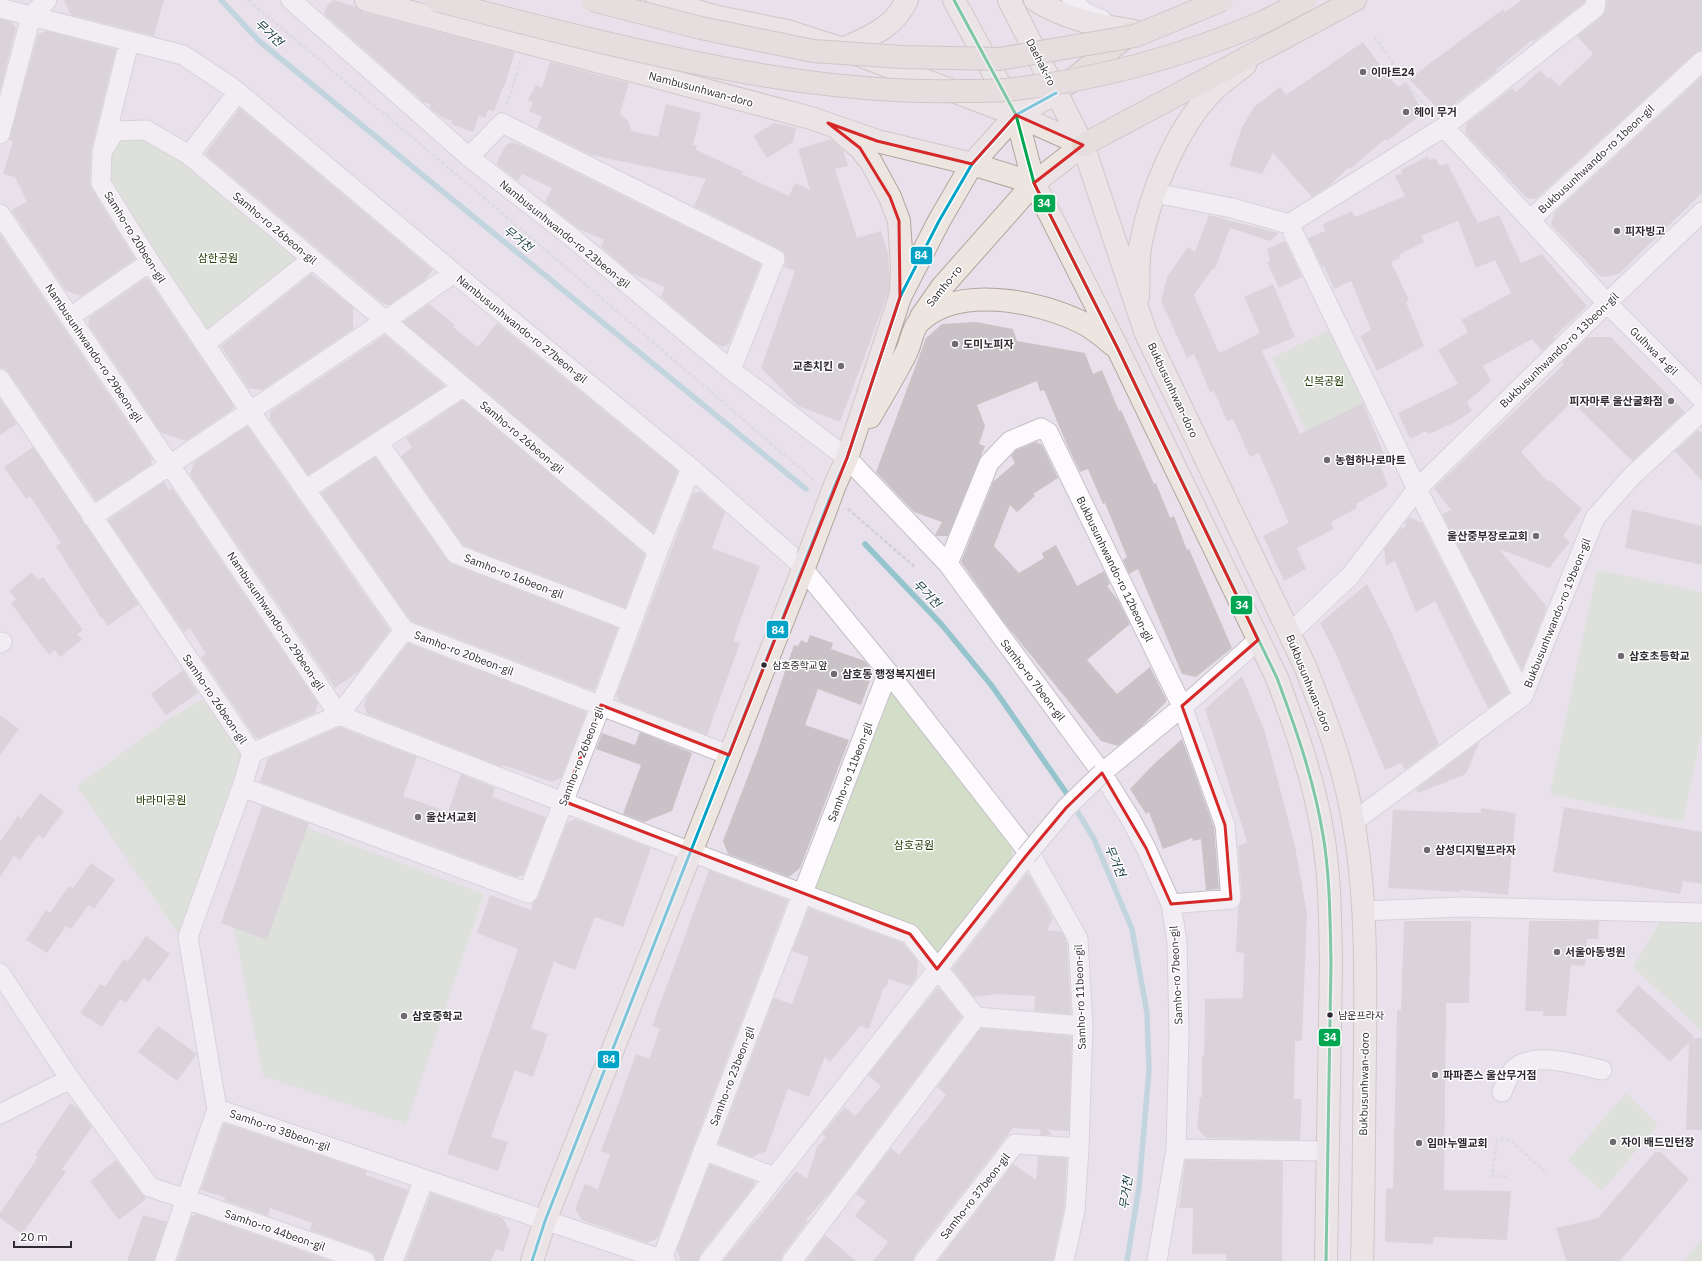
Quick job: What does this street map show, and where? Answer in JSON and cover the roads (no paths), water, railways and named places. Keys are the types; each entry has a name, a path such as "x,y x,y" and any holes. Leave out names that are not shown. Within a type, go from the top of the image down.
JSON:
{"highway":[{"path":"436,0 510,20 660,56 756,75 846,88 924,92 1005,90 1103,75 1184,52 1262,22 1305,0"},
{"path":"592,0 701,28 813,51 902,57 999,59 1135,36 1222,0"},
{"path":"1056,93 1134,31 1194,0"},
{"path":"1083,145 1355,0"}],"main road":[{"name":"Nambusunhwan-doro","path":"366,0 828,123 877,141 972,164 1034,183"},
{"path":"657,0 718,17 786,31 843,49 1016,115 1083,145"},
{"path":"843,49 883,30 894,19 907,0"},
{"path":"954,0 1016,115 1034,183 1118,349 1277,678 1298,734 1313,786 1323,835 1329,900 1331,962 1326,1261"},
{"name":"Daehak-ro","path":"1009,0 1083,145"},
{"path":"1035,0 1051,10 1088,23 1134,31"},
{"path":"1138,310 1141,243 1155,193 1165,166 1176,143 1195,112 1211,94 1265,49"},
{"name":"Samho-ro","path":"847,458 900,297 939,221 972,164 1016,115 1056,93"},
{"path":"828,123 846,135 860,148 871,162 890,197 899,221 902,265 900,297"},
{"name":"Samho-ro","path":"805,563 832,491 847,458 906,352 927,307 942,287 1034,183 1083,145"},
{"name":"Bukbusunhwan-doro","path":"1083,145 1146,334 1305,666 1326,722 1343,775 1353,822 1363,911 1366,962 1362,1261"},
{"path":"918,324 929,314 963,301 981,299 1005,300 1060,313 1082,322 1102,335 1118,349"},
{"path":"532,1261 545,1221 805,563"}],"street":[{"path":"0,134 31,16 46,0"},
{"name":"Nambusunhwando-ro 23beon-gil","path":"291,0 470,157 569,236 731,370 847,458"},
{"path":"1072,0 1084,12 1094,18 1134,31"},
{"path":"1155,193 1232,208 1289,224 1444,127 1595,8 1596,0"},
{"name":"Nambusunhwando-ro 27beon-gil","path":"0,8 183,55 238,92 454,273 691,468 796,560 805,563"},
{"name":"Samho-ro 20beon-gil","path":"129,42 102,152 100,183 150,262 250,411 404,630 729,755"},
{"name":"Bukbusunhwando-ro 1beon-gil","path":"1444,127 1530,220 1702,61"},
{"path":"189,155 238,92"},
{"path":"470,157 502,123 775,259 731,370"},
{"name":"Samho-ro 26beon-gil","path":"0,379 252,753 242,787 528,893 601,705 658,551 189,155 146,130 115,131 102,152"},
{"name":"Bukbusunhwando-ro 13beon-gil","path":"1289,634 1350,576 1417,489 1702,212"},
{"name":"Nambusunhwando-ro 29beon-gil","path":"0,214 339,714"},
{"name":"Gulhwa 4-gil","path":"1530,220 1607,303 1702,399"},
{"path":"1289,224 1417,489 1523,696"},
{"path":"205,344 312,259"},
{"path":"70,317 150,262"},
{"path":"92,517 385,321 454,273"},
{"path":"305,490 463,387"},
{"name":"Bukbusunhwando-ro 19beon-gil","path":"1353,822 1523,696 1595,518 1631,477 1702,411"},
{"name":"Bukbusunhwando-ro 12beon-gil","path":"948,564 989,463 1010,441 1041,428 1048,432 1182,706 1225,825 1231,899 1171,904"},
{"name":"Samho-ro 16beon-gil","path":"378,442 456,554 632,622"},
{"name":"Samho-ro 7beon-gil","path":"847,458 948,564 1102,773 1130,818 1146,848 1171,904 1177,942 1179,1035 1176,1149 1157,1261"},
{"path":"658,551 691,468"},
{"name":"Samho-ro 11beon-gil","path":"805,563 1032,857 1078,939 1083,1026 1079,1148 1075,1210 1064,1261"},
{"path":"252,753 339,714 404,630"},
{"path":"709,1261 1026,856 1066,808 1102,773 1258,640"},
{"name":"Samho-ro 11beon-gil","path":"803,893 888,672"},
{"path":"339,714 691,852 910,934 976,1017 1083,1026"},
{"name":"Samho-ro 38beon-gil","path":"242,787 188,937 217,1109 545,1221"},
{"name":"Samho-ro 23beon-gil","path":"663,1260 703,1150 803,893"},
{"path":"1363,911 1461,907 1702,913"},
{"name":"Samho-ro 44beon-gil","path":"0,973 70,1079 150,1187 365,1261"},
{"path":"792,1261 976,1017"},
{"path":"1502,1092 1514,1068 1531,1060 1560,1062 1602,1070"},
{"path":"0,1114 70,1079"},
{"path":"164,1261 217,1109"},
{"name":"Samho-ro 37beon-gil","path":"924,1261 1015,1144 1079,1148"},
{"path":"1176,1149 1328,1151"},
{"path":"703,1150 774,1177"},
{"path":"393,1261 424,1179"},
{"path":"545,1221 663,1260"}],"waterway":[{"name":"무거천","path":"221,0 259,41 806,489"},
{"name":"무거천","path":"865,544 942,625 992,686 1065,791 1094,839 1132,929 1147,1013 1149,1070 1139,1187 1127,1261"}],"place":[{"name":"이마트24","path":"1363,72"},
{"name":"헤이 무거","path":"1406,112"},
{"name":"피자빙고","path":"1617,231"},
{"name":"도미노피자","path":"955,344"},
{"name":"교촌치킨","path":"841,366"},
{"name":"피자마루 울산굴화점","path":"1671,401"},
{"name":"농협하나로마트","path":"1327,460"},
{"name":"울산중부장로교회","path":"1536,536"},
{"name":"삼호초등학교","path":"1621,656"},
{"name":"삼호중학교앞","path":"764,665"},
{"name":"삼호동 행정복지센터","path":"834,674"},
{"name":"울산서교회","path":"418,817"},
{"name":"삼성디지털프라자","path":"1427,850"},
{"name":"서울아동병원","path":"1557,952"},
{"name":"남운프라자","path":"1330,1015"},
{"name":"삼호중학교","path":"404,1016"},
{"name":"파파존스 울산무거점","path":"1435,1075"},
{"name":"자이 배드민턴장","path":"1613,1142"},
{"name":"임마누엘교회","path":"1419,1143"}],"park label":[{"name":"삼한공원","path":"218,258"},
{"name":"신복공원","path":"1324,381"},
{"name":"바라미공원","path":"161,800"},
{"name":"삼호공원","path":"914,845"}]}
